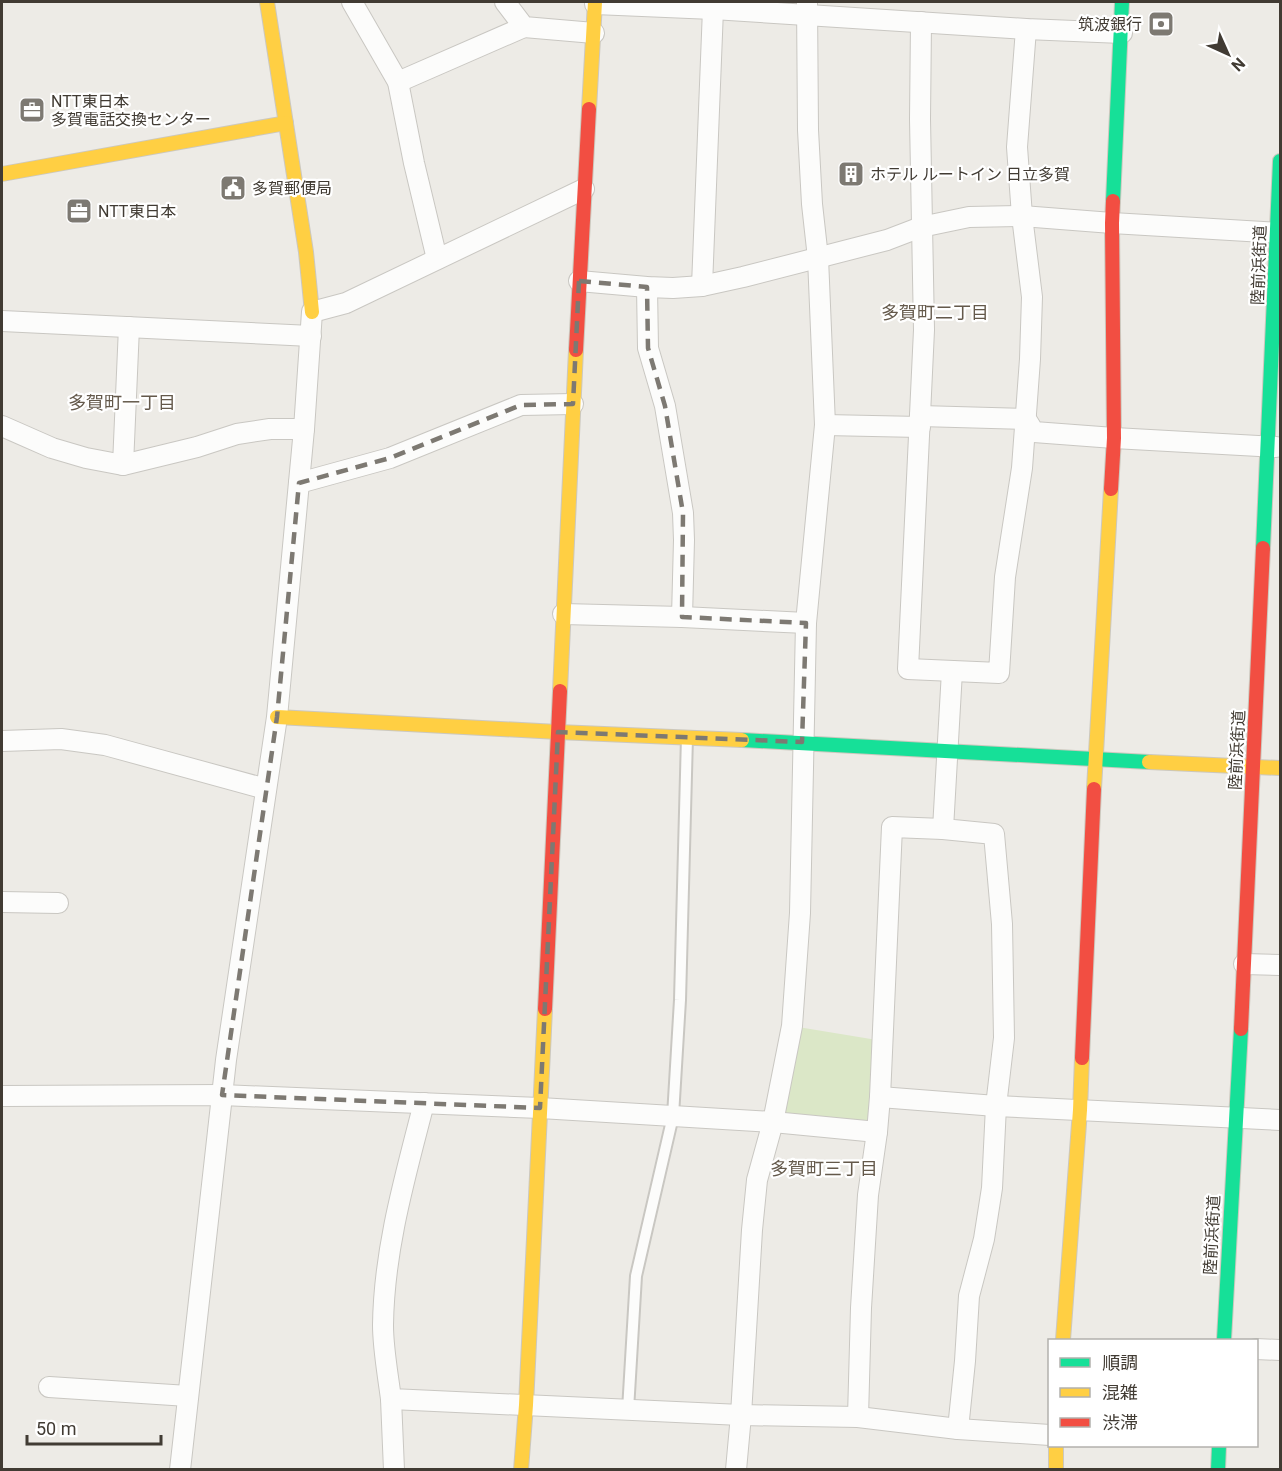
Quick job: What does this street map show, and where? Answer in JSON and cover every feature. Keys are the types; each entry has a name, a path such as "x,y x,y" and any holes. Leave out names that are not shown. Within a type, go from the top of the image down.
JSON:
{"main road":[{"path":"267,2 306,252 312,312"},
{"path":"1063,1339 1080,1110 1095,760 1114,438 1112,223 1122,2"},
{"path":"521,1470 526,1406 579,281 595,3"},
{"path":"2,174 286,123"},
{"name":"陸前浜街道","path":"1224,1339 1253,766 1274,447 1281,161"},
{"path":"277,717 1281,768"},
{"path":"1056,1447 1056,1470"},
{"path":"1218,1470 1219,1447"}],"street":[{"path":"352,2 399,82 436,260"},
{"path":"505,2 524,27"},
{"path":"595,3 713,9 807,9 921,22 1122,33"},
{"path":"702,286 713,9"},
{"path":"736,1470 757,1180 773,1122 792,1026 800,913 806,623 825,425 818,258 808,130 807,9"},
{"path":"921,22 921,227 924,330 908,669 999,673 1005,577 1022,468 1032,297 1022,216 1017,147 1026,29"},
{"path":"399,82 524,27 594,33"},
{"path":"180,1470 222,1095 277,717 304,429 312,312 346,303 584,189"},
{"path":"579,281 647,287 702,286 887,240 921,227 969,217 1022,216 1278,233"},
{"path":"647,287 648,348 665,406 683,513 682,617"},
{"path":"2,321 311,336"},
{"path":"123,465 129,327"},
{"path":"299,483 390,458 521,405 573,404"},
{"path":"825,425 1026,418"},
{"path":"1026,418 1034,432 1274,447"},
{"path":"2,426 64,451 123,465 197,447 237,434 270,429 304,429"},
{"path":"563,614 806,623"},
{"path":"942,829 952,671"},
{"path":"2,741 60,739 105,745 266,789"},
{"path":"858,1417 861,1308 868,1195 880,1097 892,827 994,834 1002,924 1004,1038 996,1106 992,1188 984,1239 969,1296 958,1429"},
{"path":"2,902 58,903"},
{"path":"1244,964 1281,965"},
{"path":"2,1096 222,1095 424,1103 773,1122 877,1132"},
{"path":"880,1097 996,1106 1281,1120"},
{"path":"394,1470 383,1327 386,1270 399,1198 424,1103"},
{"path":"1258,1349 1281,1350"},
{"path":"48,1387 188,1396"},
{"path":"390,1399 741,1415 858,1417 958,1429 1048,1435"}],"lane":[{"path":"628,1410 636,1276 673,1116 680,1000 687,737"}],"highlighted area":[{"path":"579,281 647,287 648,348 665,406 683,513 682,617 806,623 802,742 558,732 540,1108 222,1095 277,717 299,483 390,458 521,405 573,404"}],"green space":[{"path":"792,1026 883,1041 877,1132 773,1122"}],"traffic: fast":[{"path":"1113,201 1122,2"},
{"path":"1263,548 1280,161"},
{"path":"742,740 1149,762"},
{"path":"1224,1339 1241,1029"},
{"path":"1218,1470 1219,1447"}],"traffic: slow":[{"path":"267,2 306,252 312,312"},
{"path":"589,109 595,2"},
{"path":"2,174 286,123"},
{"path":"560,691 576,350"},
{"path":"1094,789 1111,489"},
{"path":"277,717 742,740"},
{"path":"1149,762 1280,768"},
{"path":"521,1470 545,1009"},
{"path":"1063,1339 1082,1058"},
{"path":"1056,1447 1056,1470"}],"traffic: jam":[{"path":"576,350 589,109"},
{"path":"1111,489 1114,438 1113,201"},
{"path":"1241,1029 1263,548"},
{"path":"545,1009 560,691"},
{"path":"1082,1058 1094,789"}],"place":[{"name":"筑波銀行","path":"1161,24"},
{"name":"NTT東日本 多賀電話交換センター","path":"32,110"},
{"name":"ホテル ルートイン 日立多賀","path":"851,174"},
{"name":"多賀郵便局","path":"233,188"},
{"name":"NTT東日本","path":"79,211"}],"district":[{"name":"多賀町二丁目","path":"935,312"},
{"name":"多賀町一丁目","path":"122,402"},
{"name":"多賀町三丁目","path":"824,1168"}]}
